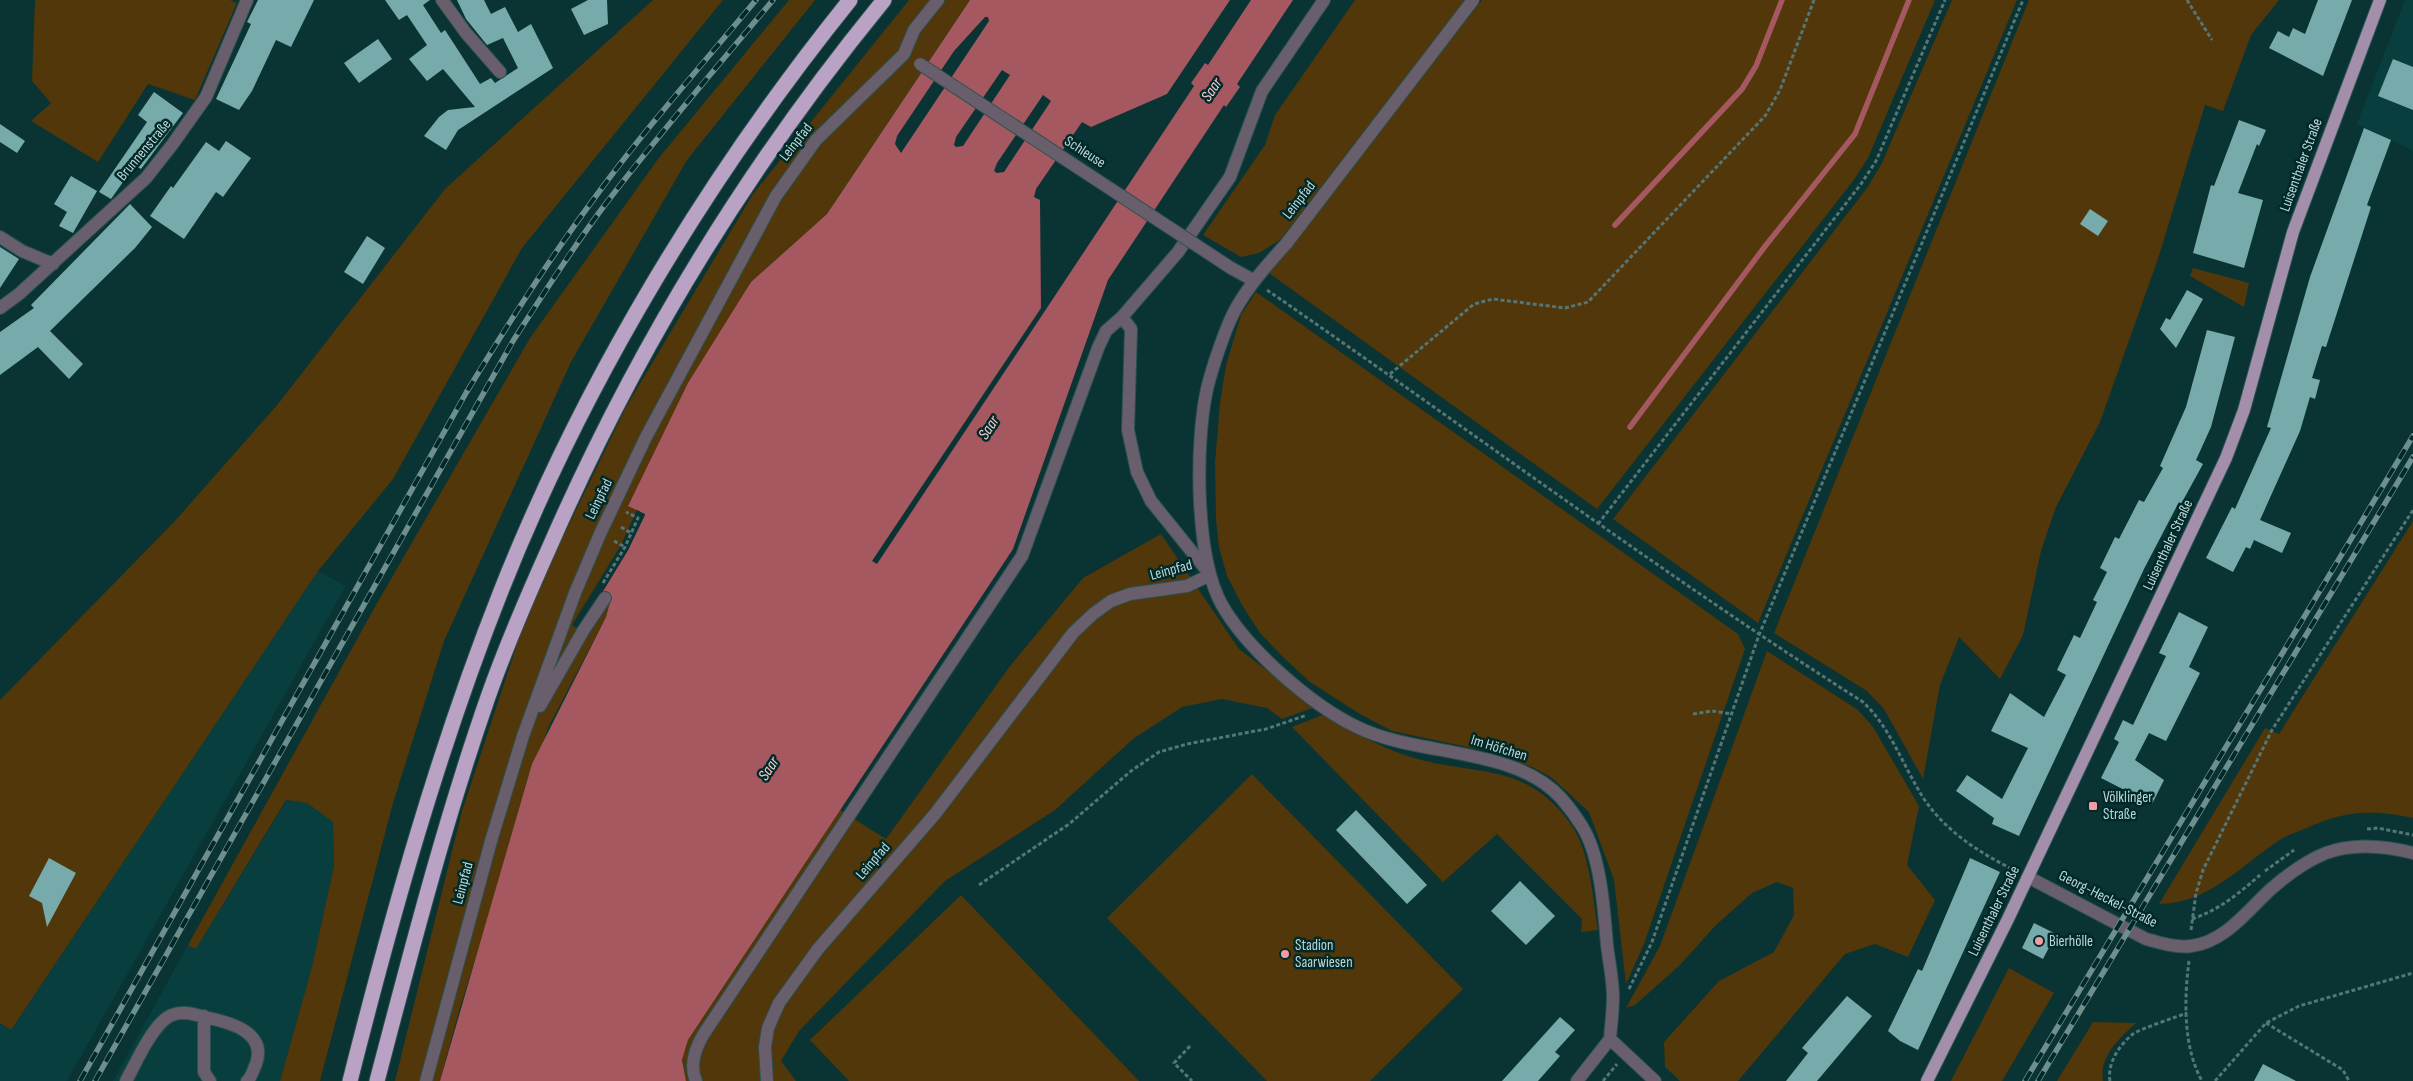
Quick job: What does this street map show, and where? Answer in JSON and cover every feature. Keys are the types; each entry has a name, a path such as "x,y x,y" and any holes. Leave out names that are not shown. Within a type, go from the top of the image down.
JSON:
{"highway":[{"path":"350,1081 384,951 426,808 462,696 502,589 550,479 603,372 679,243 737,150 850,0"},
{"path":"377,1081 452,810 488,696 530,590 575,488 628,381 690,274 761,163 848,43 884,0"}],"main road":[{"name":"Luisenthaler Straße","path":"1928,1081 2028,877 2226,458 2244,410 2293,232 2380,0"}],"street":[{"name":"Brunnenstraße","path":"0,308 53,264 146,178 206,97 247,0"},
{"path":"442,0 466,33 500,72"},
{"name":"Leinpfad","path":"426,1081 491,841 523,736 575,593 600,534 646,437 776,196 816,140 904,54 914,30 938,0"},
{"path":"696,1081 693,1075 694,1052 702,1035 1022,556 1106,330 1122,317 1178,252 1230,176 1262,91 1324,0"},
{"name":"Leinpfad","path":"767,1081 766,1038 768,1028 779,1004 818,949 935,814 1073,633 1093,614 1111,601 1130,594 1187,586 1210,575 1202,535 1200,445 1207,389 1234,312 1253,280 1286,244 1473,0"},
{"name":"Schleuse","path":"904,54 1231,268 1253,280"},
{"path":"0,237 22,251 53,264"},
{"path":"1122,317 1130,329 1128,430 1137,472 1151,501 1210,575"},
{"name":"Im Höfchen","path":"1210,575 1222,604 1245,638 1276,670 1356,727 1400,743 1449,751 1495,762 1529,774 1560,797 1584,829 1597,869 1603,900 1613,997 1610,1039"},
{"path":"523,736 583,631 605,598"},
{"name":"Georg-Heckel-Straße","path":"2028,877 2146,938 2162,944 2192,946 2213,938 2233,926 2294,871 2326,853 2352,847 2389,847 2413,852"},
{"path":"126,1081 152,1035 169,1017 189,1012 232,1023 248,1031 256,1044 258,1059 247,1081"},
{"path":"204,1016 204,1072 210,1081"},
{"path":"1577,1081 1610,1039 1656,1081"}],"path":[{"path":"1390,374 1474,304 1493,299 1565,308 1588,302 1765,116 1780,90 1814,0"},
{"path":"1598,524 1861,184 1876,161 1945,0"},
{"path":"1626,997 1652,942 1760,635 2023,0"},
{"path":"2187,0 2212,40"},
{"path":"1253,280 1390,374 1598,524 1760,635 1863,702 1877,715 1919,792 1942,823 1983,853 2028,877"},
{"path":"2202,1081 2194,1063 2187,1013 2192,919 2196,893 2218,836 2272,730 2413,510"},
{"path":"601,586 625,547 638,518 627,512"},
{"path":"621,527 631,533"},
{"path":"615,542 625,547"},
{"path":"979,885 1069,824 1131,771 1159,752 1187,744 1266,729 1327,708"},
{"path":"1693,714 1712,711 1732,714"},
{"path":"2214,1081 2266,1023 2299,1006 2413,973"},
{"path":"2110,1081 2109,1075 2113,1057 2133,1034 2187,1013"},
{"path":"2266,1023 2343,1070 2350,1081"},
{"path":"1190,1046 1174,1063 1192,1081"}],"shaded area":[{"path":"35,0 230,0 237,3 195,100 148,84 98,162 31,121 51,103 32,81"},
{"path":"653,0 723,0 522,248 393,479 318,571 11,1030 0,1023 0,700 174,522 278,404 445,189"},
{"path":"789,0 815,0 687,160 571,362 444,641 393,803 320,1081 280,1081 312,967 334,866 333,822 307,803 286,800 196,949 188,945 376,605 530,338 658,159"},
{"path":"909,0 970,0 827,214 751,282 628,505 637,510 621,545 572,625 589,635 610,601 606,617 548,728 459,1011 440,1081 395,1081 462,811 530,605 626,407 753,194"},
{"path":"1355,0 1465,0 1280,240 1259,253 1241,257 1203,235 1265,145 1275,115"},
{"path":"1482,0 1935,0 1868,158 1853,181 1597,509 1269,273"},
{"path":"1952,0 2017,0 1758,623 1613,519 1867,188 1882,163"},
{"path":"2029,0 2279,0 2251,35 2223,111 2205,105 2158,259 2100,422 2056,507 2041,551 2023,635 2000,679 1959,637 1940,685 1923,779 1884,709 1867,691 1774,633"},
{"path":"2405,0 2413,0 2413,151 2357,124"},
{"path":"2193,268 2249,283 2244,307 2190,276"},
{"path":"1256,292 1738,634 1745,649 1644,944 1626,984 1614,880 1589,812 1551,777 1532,767 1496,753 1392,731 1360,714 1310,682 1284,658 1260,633 1242,605 1227,576 1219,547 1216,519 1215,463 1220,403 1226,365 1241,315"},
{"path":"2413,521 2413,818 2383,813 2369,813 2344,815 2331,819 2281,839 2208,891 2193,898 2159,904 2265,728 2279,734"},
{"path":"1161,534 1239,649 1315,707 1282,719 1267,708 1222,699 1182,707 1133,739 1055,810 945,881 799,1031 781,1061 796,1081 686,1081 682,1060 688,1040 840,810 886,839 1010,666 1083,578"},
{"path":"318,571 346,586 67,1081 0,1081 0,1023 11,1030"},
{"path":"1767,651 1858,710 1873,727 1919,806 1907,865 1935,900 1908,957 1875,944 1845,954 1738,1081 1680,1081 1665,1067 1664,1042 1719,981 1774,952 1794,915 1793,888 1777,882 1752,893 1715,926 1679,966 1635,1005 1626,1008 1660,946"},
{"path":"1325,714 1361,735 1398,753 1425,761 1506,776 1540,792 1556,807 1572,826 1578,837 1587,862 1598,930 1581,932 1582,919 1497,834 1443,882 1292,727"},
{"name":"Stadion Saarwiesen","path":"1252,774 1463,989 1370,1081 1267,1081 1107,918"},
{"path":"287,800 307,803 333,822 334,866 312,967 280,1081 113,1081 188,945 196,949"},
{"path":"961,895 1139,1081 849,1081 810,1040"},
{"path":"2009,968 2054,993 2002,1081 1951,1081"},
{"path":"2093,1022 2136,1023 2117,1041 2107,1056 2104,1064 2103,1081 2057,1081"}],"water":[{"name":"Saar","path":"970,0 1230,0 1167,94 1091,127 1082,122 1036,189 1034,197 1040,200 1041,308 872,561 877,564 1194,86 1191,83 1205,63 1208,65 1251,0 1293,0 1237,84 1240,87 1226,107 1224,105 1108,280 1013,549 688,1040 682,1060 686,1081 440,1081 532,764 606,617 610,602 600,596 628,550 645,514 628,506 688,383 751,282 827,214","holes":["985,17 988,17 989,21 901,153 895,144 897,136 954,51","1002,70 1010,75 963,146 956,147 954,145 956,137","1043,95 1051,101 1004,172 997,173 994,171 997,163"]}],"pier":[{"path":"637,510 645,515 628,550 600,596 598,594 626,549 642,516 636,513"}],"building":[{"path":"258,0 314,0 291,47 276,40 252,91 239,110 216,99 251,24 247,22"},
{"path":"385,0 430,0 423,5 441,33 445,30 480,84 491,78 495,83 518,68 503,38 487,45 466,19 457,0 484,0 491,14 505,7 518,32 531,24 553,68 458,130 446,150 424,136 439,117 448,110 475,107 443,69 427,81 409,59 427,45 407,15 399,20"},
{"path":"588,0 607,0 608,24 584,35 571,9"},
{"path":"2318,0 2352,0 2323,76 2269,48 2278,31 2289,37 2293,28 2305,34"},
{"path":"378,39 392,59 359,83 344,63"},
{"path":"2393,59 2413,67 2413,110 2378,96"},
{"path":"154,92 183,113 141,169 135,165 111,199 99,192 147,122 138,115"},
{"path":"2239,120 2266,130 2259,146 2257,144 2238,193 2263,200 2244,268 2193,253 2211,185 2214,186"},
{"path":"0,124 25,141 17,153 0,142"},
{"path":"2364,128 2391,140 2367,205 2371,207 2326,347 2322,346 2312,378 2320,380 2315,399 2310,397 2300,431 2260,520 2291,533 2282,553 2254,540 2250,549 2246,547 2233,572 2206,558 2232,507 2235,509 2271,428 2267,427 2310,277"},
{"path":"226,141 251,158 223,197 216,192 184,239 150,216 206,142 219,151"},
{"path":"71,176 97,191 73,233 59,226 67,212 54,204"},
{"path":"130,204 152,227 135,248 50,331 83,364 69,379 38,347 0,375 0,332 34,308 31,305"},
{"path":"2090,209 2108,221 2098,236 2080,224"},
{"path":"367,236 385,248 363,284 344,272"},
{"path":"0,247 19,259 0,288"},
{"path":"2187,290 2203,299 2176,348 2160,329 2166,318 2170,320"},
{"path":"2207,330 2235,337 2211,427 2196,460 2203,464 2181,504 2179,502 2144,569 2019,836 1992,824 1994,818 1956,791 1967,775 2002,799 2028,748 1991,731 2010,693 2044,717 2066,675 2057,670 2074,635 2080,638 2097,602 2093,600 2107,572 2100,568 2115,537 2119,539 2139,500 2144,502 2163,468 2160,466 2186,407"},
{"path":"2179,612 2208,627 2189,667 2200,673 2166,741 2149,733 2135,760 2164,780 2152,804 2101,778 2119,742 2114,739 2123,720 2133,725 2166,656 2159,653"},
{"path":"1356,810 1427,885 1407,904 1336,830"},
{"path":"49,858 76,873 47,927 42,903 29,896"},
{"path":"1970,858 2000,872 1918,1050 1900,1041 1888,1031 1918,969 1922,971"},
{"path":"1520,881 1555,916 1526,945 1491,911"},
{"name":"Bierhölle","path":"2034,923 2056,934 2043,959 2022,948"},
{"path":"1847,996 1872,1016 1817,1081 1786,1081 1808,1053 1802,1048"},
{"path":"1560,1017 1575,1030 1555,1052 1560,1056 1538,1081 1502,1081"},
{"path":"2263,1064 2296,1081 2254,1081"}],"waterway":[{"path":"1615,225 1742,89 1756,66 1782,0"},
{"path":"1630,427 1766,245 1855,134 1909,0"}],"railway":[{"path":"80,1081 466,393 496,344 559,247 612,174 652,123 756,0"},
{"path":"95,1081 513,341 568,256 604,206 666,128 773,0"},
{"path":"2025,1081 2413,436"},
{"path":"2038,1081 2413,457"}],"place":[{"name":"Völklinger Straße","path":"2093,806"},
{"name":"Bierhölle","path":"2039,941"},
{"name":"Stadion Saarwiesen","path":"1285,954"}]}
